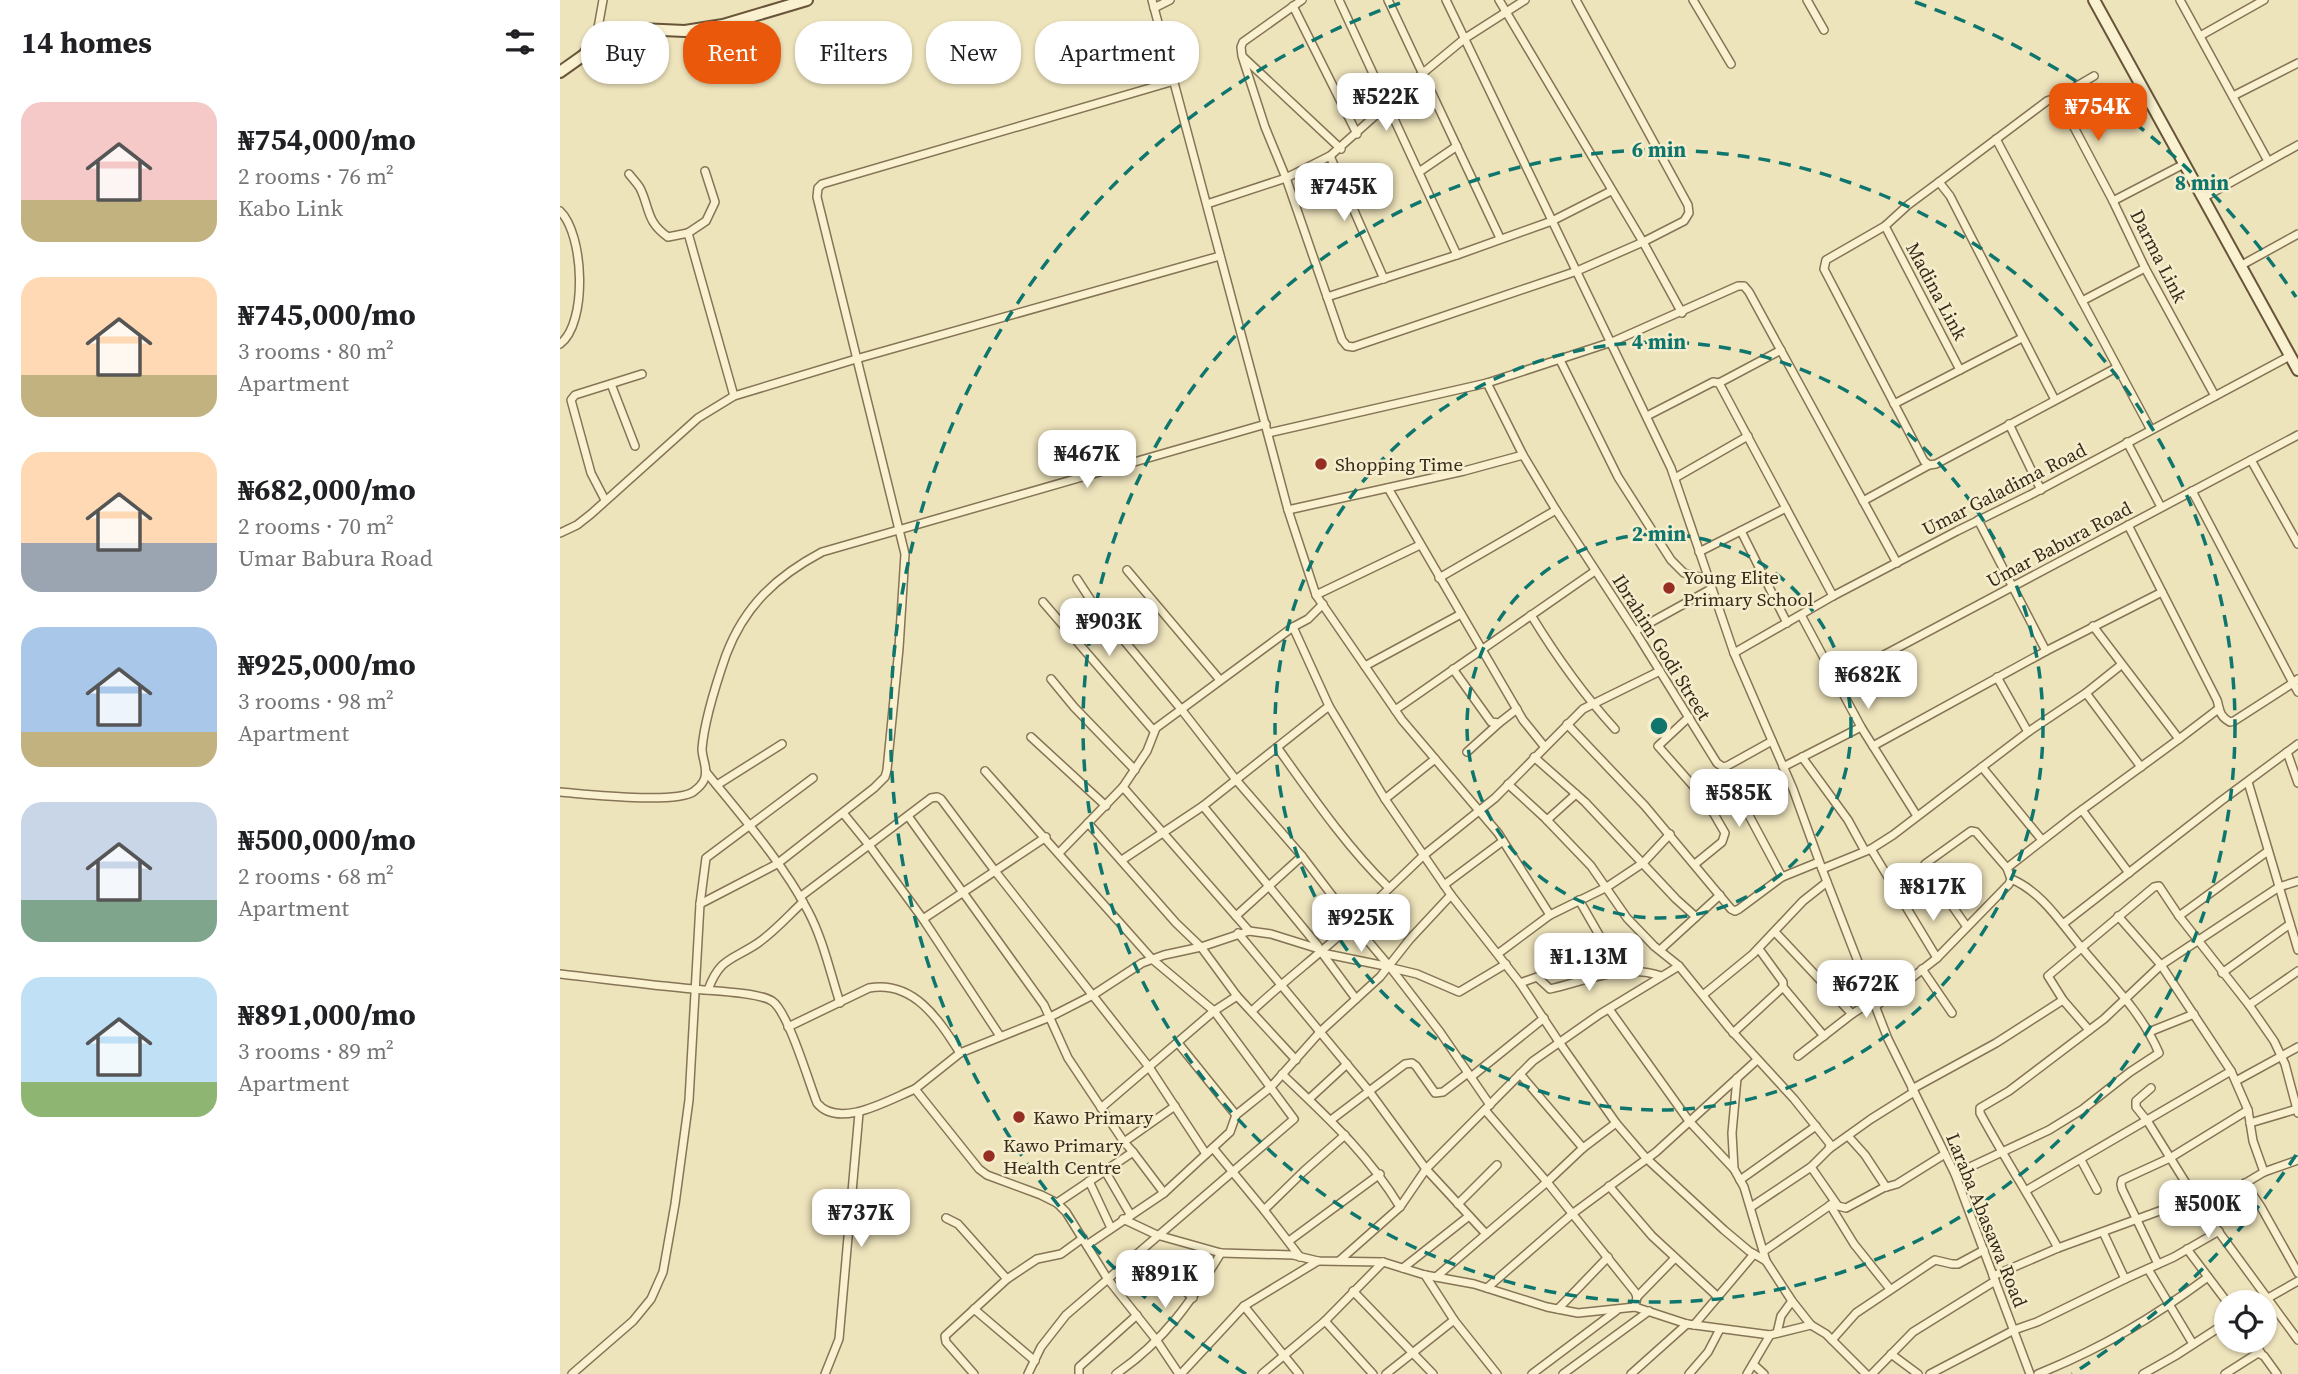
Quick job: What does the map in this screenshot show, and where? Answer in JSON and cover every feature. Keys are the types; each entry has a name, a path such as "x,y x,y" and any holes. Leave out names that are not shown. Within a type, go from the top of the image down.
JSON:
{"street":[{"path":"599,21 603,0"},
{"path":"669,30 685,31 723,25 807,0"},
{"path":"1158,21 1153,4 1170,0"},
{"path":"1302,0 1244,42 1241,47 1242,56 1342,340 1347,346 1353,347 1577,271 1643,242 1684,221 1689,214 1688,205 1576,0"},
{"path":"1339,0 1457,255"},
{"path":"1388,0 1500,239"},
{"name":"Laraba Abasawa Road","path":"1446,0 1675,478 1734,653 1806,822 1826,882 1888,1039 1955,1174 2028,1373"},
{"path":"1499,0 1643,242 1682,313"},
{"path":"1207,204 1286,178 1341,149 1464,39 1525,0"},
{"path":"1693,0 1731,65"},
{"path":"1807,0 1824,30"},
{"path":"2180,0 2268,161"},
{"path":"2200,36 2264,0"},
{"path":"2098,1 2298,370"},
{"path":"1293,6 1357,134"},
{"path":"1242,56 1341,149"},
{"path":"560,72 581,57"},
{"path":"2233,96 2298,63"},
{"path":"1929,465 1924,461 1824,269 1826,260 1885,226 1939,181 2047,101 2094,76"},
{"path":"700,904 777,864 874,788 885,777 887,770 905,561 900,529 856,359 817,191 822,184 1164,84"},
{"path":"1175,84 1289,510 1316,595 1395,710 1503,841 1550,915"},
{"path":"2058,97 2113,201"},
{"path":"1996,139 2151,430"},
{"path":"2203,198 2298,145"},
{"path":"1419,172 1457,146"},
{"path":"1330,156 1384,279"},
{"name":"Darma Link","path":"2184,164 2113,201 2145,268 2215,396"},
{"path":"629,174 640,188 650,219 658,230 668,237 688,233 706,221 715,202 705,172"},
{"path":"1939,181 1950,196 2055,400"},
{"path":"1326,297 1552,221 1611,191"},
{"path":"560,212 564,215 581,269 578,309 570,333 560,344"},
{"name":"Madina Link","path":"1885,226 1960,370"},
{"path":"688,233 734,396"},
{"path":"2240,266 2298,234"},
{"path":"560,544 561,533 577,525 698,418 734,396 1220,256"},
{"path":"2082,301 2145,268"},
{"path":"1268,433 1487,383 1612,342 1738,286 1744,286 1897,563"},
{"path":"1894,404 2022,338"},
{"path":"1647,416 1713,382 1719,383 1781,349"},
{"name":"Umar Galadima Road","path":"1734,653 1833,596 2041,490 2290,356"},
{"path":"1560,360 1618,477 1671,560 1684,573 1708,579"},
{"path":"1863,501 2116,368"},
{"path":"605,500 591,473 571,400 575,396 642,374"},
{"name":"Ibrahim Godi Street","path":"1487,383 1523,455 1717,763 1723,767 1782,877"},
{"path":"1719,383 1833,596"},
{"path":"611,384 635,446"},
{"path":"839,1003 820,939 802,899 749,824 706,772 702,757 714,694 727,653 745,618 763,593 792,568 822,552 1266,424"},
{"path":"2009,425 2041,490"},
{"name":"Umar Babura Road","path":"1835,681 2298,435"},
{"path":"1675,478 1748,436"},
{"path":"2127,442 2161,508"},
{"path":"1289,510 1523,455"},
{"path":"2251,460 2298,544"},
{"path":"1388,488 1517,709 1544,746"},
{"path":"2192,491 2295,681 2298,692"},
{"path":"1699,552 1786,508"},
{"path":"1439,578 1556,510"},
{"path":"1978,520 2046,651"},
{"path":"2128,525 2217,700 2217,710 2226,720 2234,721 2295,681"},
{"path":"1741,531 1787,623"},
{"path":"1316,595 1420,545"},
{"path":"1126,570 1220,680"},
{"path":"1395,710 1595,571"},
{"path":"1077,579 1092,602 1237,781 1302,856 1440,1031 1487,1108 1637,1297"},
{"path":"1635,631 1711,589"},
{"path":"1873,746 1997,677 2162,592"},
{"path":"1043,602 1154,731"},
{"path":"1059,853 1123,787 1147,751 1154,731 1220,680 1308,619 1323,604"},
{"path":"1364,666 1461,614"},
{"path":"1531,615 1591,704 1615,729"},
{"path":"1801,615 1861,727 1917,816"},
{"path":"2093,626 2179,739"},
{"path":"1293,627 1329,706 1385,799 1451,895 1499,953 1616,1124 1646,1157 1724,1230 1766,1261"},
{"path":"1567,724 1670,834 1735,911 1782,877 1868,850 2121,665"},
{"path":"1453,669 1491,722 1499,723"},
{"path":"1252,1011 1353,923 1424,855 1480,810 1567,724 1591,704 1660,671"},
{"path":"1997,677 2028,732"},
{"path":"1051,679 1135,770"},
{"path":"2086,693 2141,767"},
{"path":"1122,860 1237,781 1329,706"},
{"path":"1467,752 1517,709"},
{"path":"2007,869 2217,710"},
{"path":"1689,717 1658,746 1695,788 1725,833 1722,842 1695,864"},
{"path":"1783,767 1861,727"},
{"path":"1031,737 1105,806"},
{"path":"1723,767 1772,741"},
{"path":"716,785 782,744"},
{"path":"2063,924 2298,744"},
{"path":"1277,747 1339,832 1371,871 1389,888"},
{"path":"2287,752 2298,783"},
{"path":"1534,757 1576,794 1696,917"},
{"path":"1802,757 1868,850 1937,958"},
{"path":"1385,799 1435,759"},
{"path":"1982,767 2042,840"},
{"path":"985,771 1152,959 1214,1011 1294,1119 1066,1315 1053,1330 1028,1374"},
{"path":"560,792 624,798 681,796 691,794 700,786 706,772"},
{"path":"572,1374 633,1321 651,1299 663,1272 689,1100 700,904 706,858 813,778"},
{"path":"2248,782 2298,947"},
{"path":"1508,784 1591,866 1628,918 1679,966 1733,1033 1794,1099 1830,1144 1829,1149"},
{"path":"1123,787 1249,931"},
{"path":"1547,820 1576,794"},
{"path":"708,990 717,970 726,961 756,944 802,899 931,798 937,797 1149,1067 1210,1151 1264,1210 1300,1257"},
{"path":"1203,806 1321,951 1356,999"},
{"path":"2082,810 2129,873"},
{"path":"844,813 923,919 1000,1036"},
{"path":"908,817 1044,1005 1068,1058 1124,1142 1164,1193"},
{"path":"1088,823 1201,947 1237,996 1296,1060"},
{"path":"1955,1174 2049,1130 2083,1109 2158,1054 2145,1024 2126,998 2063,924 2029,889 2011,879 2007,869 1974,831 1927,861 1925,867 1967,927"},
{"path":"1499,953 1550,915 1607,887 1643,863 1670,834"},
{"path":"923,919 1046,837"},
{"path":"1444,885 1503,841"},
{"path":"2179,916 2268,851"},
{"path":"1236,916 1302,856"},
{"path":"1798,1056 1852,1014 1875,1003 1937,958 2011,879"},
{"path":"2059,1248 2027,1190 2002,1153 1980,1113 1980,1108 2008,1091 2089,1030 2161,965 2279,887 2298,881"},
{"path":"1703,995 1759,949 1803,901 1826,882"},
{"path":"2089,1030 2063,1000 2048,976 2080,946 2154,887 2159,886 2197,941 2249,1005 2281,1055 2297,1111 2250,1123"},
{"path":"974,1374 944,1339 1007,1279 1037,1259 1061,1254 1085,1242 1164,1193 1232,1130 1236,1115 1271,1087 1320,1032 1390,967 1410,939 1451,895"},
{"path":"1660,950 1720,895"},
{"path":"1579,900 1621,973"},
{"path":"2118,916 2161,965 2231,1071 2248,1110 2256,1154 2264,1172"},
{"path":"2222,973 2290,924"},
{"path":"560,974 708,990 773,1001 788,1027 817,1103 827,1112 859,1113 915,1089 960,1053 1049,1017 1093,995 1142,963 1201,947 1238,933 1249,931 1271,934 1321,951 1417,974 1459,992 1506,964"},
{"path":"1775,932 1852,1014"},
{"path":"1238,933 1369,1091 1426,1169 1486,1234"},
{"path":"1759,949 1783,982 1783,987 1824,1036"},
{"path":"1339,1261 1400,1207 1426,1169 1520,1074 1559,1042 1679,966"},
{"path":"1922,969 1952,1013"},
{"path":"2249,1005 2298,971"},
{"path":"1520,983 1537,976 1550,989 1621,973 1644,972 1661,976"},
{"path":"788,1027 869,988 881,986 908,992 933,1013 960,1053"},
{"path":"1733,1033 1783,987"},
{"path":"1101,1108 1214,1011 1237,996"},
{"path":"1751,1207 1811,1167 1829,1149 1913,1091 2063,1000"},
{"path":"1609,1009 1689,1121 1734,1170 1751,1207 1766,1261 1792,1301 1811,1325 1826,1334 1866,1374"},
{"path":"2149,1032 2194,1014"},
{"path":"1331,1120 1409,1063 1416,1066 1435,1093 1443,1092 1544,1018"},
{"path":"1178,1042 1236,1115"},
{"path":"2236,1081 2298,1047"},
{"path":"1487,1288 1572,1214 1662,1147 1757,1060"},
{"path":"1309,1099 1346,1065"},
{"path":"2027,1190 2148,1122 2231,1071"},
{"path":"1282,1074 1331,1120 1380,1174 1400,1207"},
{"path":"1520,1074 1583,1148"},
{"path":"1734,1170 1732,1133 1737,1077"},
{"path":"2151,1088 2135,1104 2202,1209 2264,1290"},
{"path":"915,1089 987,1175 1057,1203 1066,1212 1107,1278 1180,1374 1244,1306 1318,1261"},
{"path":"1124,1142 1175,1105"},
{"path":"2158,1264 2122,1189 2122,1180 2170,1158 2248,1110"},
{"path":"825,1374 839,1339 859,1113"},
{"path":"1436,1277 1583,1148 1616,1124"},
{"path":"1740,1180 1815,1126"},
{"path":"1264,1210 1345,1135"},
{"path":"1848,1136 1865,1155 1886,1187"},
{"path":"1057,1203 1133,1152"},
{"path":"1833,1204 1846,1208 1897,1184 1945,1154"},
{"path":"2081,1160 2097,1190"},
{"path":"2202,1209 2264,1172 2298,1160"},
{"path":"1458,1204 1497,1165"},
{"path":"1811,1167 1854,1244 1889,1289"},
{"path":"1105,1171 1126,1217 1157,1235 1221,1253 1272,1254 1318,1261 1383,1262 1578,1313 1635,1307 1691,1325 1774,1334 1811,1325"},
{"path":"1289,1241 1380,1174"},
{"path":"1089,1181 1111,1228"},
{"path":"2245,1183 2298,1273"},
{"path":"1609,1186 1652,1236 1718,1297"},
{"path":"1872,1374 1913,1332 1994,1278 2059,1248 2195,1198"},
{"path":"1764,1251 1833,1204"},
{"path":"1404,1268 1469,1216"},
{"path":"946,1218 958,1224 1007,1279"},
{"path":"1930,1374 2014,1330 2037,1322 2148,1269 2219,1231"},
{"path":"2103,1232 2125,1279"},
{"path":"2188,1249 2218,1290"},
{"path":"1832,1340 1856,1313 1935,1260 1958,1264 1984,1250"},
{"path":"1140,1251 1193,1298"},
{"path":"1116,1374 1141,1357 1157,1341 1193,1298 1221,1253"},
{"path":"1631,1374 1691,1325 1754,1254"},
{"path":"1558,1309 1608,1258"},
{"path":"1635,1307 1637,1297 1675,1258"},
{"path":"1262,1374 1325,1321 1383,1262"},
{"path":"2148,1269 2193,1344"},
{"path":"1425,1275 1492,1372"},
{"path":"2038,1374 2118,1338 2169,1306 2208,1277"},
{"path":"2277,1293 2298,1281"},
{"path":"1353,1291 1433,1374"},
{"path":"1747,1374 1792,1301"},
{"path":"1244,1306 1299,1374"},
{"path":"974,1309 1034,1361"},
{"path":"2277,1309 2298,1340"},
{"path":"1532,1374 1618,1310"},
{"path":"1563,1374 1649,1311"},
{"path":"1079,1374 1079,1367 1137,1315"},
{"path":"1385,1374 1454,1320"},
{"path":"1325,1321 1373,1374"},
{"path":"1689,1374 1708,1352 1720,1329"},
{"path":"2143,1374 2214,1331"},
{"path":"2225,1374 2254,1353"},
{"path":"2262,1353 2277,1374"},
{"path":"1891,1354 1918,1374"},
{"path":"1753,1364 1764,1374"}],"place":[{"name":"Shopping Time","path":"1321,464"},
{"name":"Young Elite Primary School","path":"1669,588"},
{"name":"Kawo Primary","path":"1019,1117"},
{"name":"Kawo Primary Health Centre","path":"989,1156"}]}
